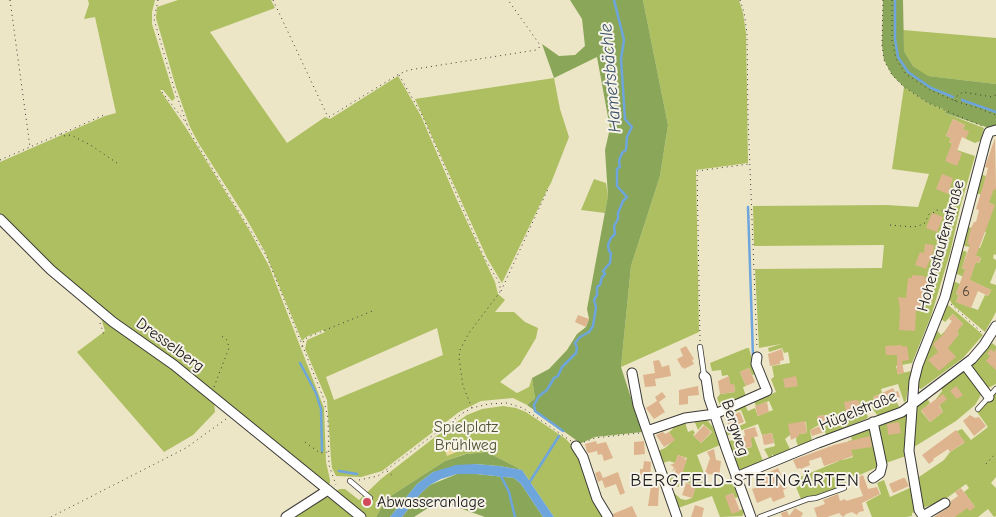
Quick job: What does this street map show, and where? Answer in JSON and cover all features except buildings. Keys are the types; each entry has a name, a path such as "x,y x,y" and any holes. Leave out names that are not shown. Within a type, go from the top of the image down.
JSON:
{"street":[{"name":"Hohenstaufenstraße","path":"944,503 923,516 919,510 910,458 914,380 918,365 944,300 992,131"},
{"name":"Dresselberg","path":"0,220 51,270 113,322 174,365 232,413 332,487 361,517"},
{"name":"Hügelstraße","path":"736,477 902,412 965,365 992,340 996,326"},
{"path":"647,431 685,418 715,414 767,391 756,360"},
{"path":"965,365 989,397"},
{"path":"632,373 635,394 678,517"},
{"name":"Bergweg","path":"704,376 706,378 709,398 751,517"},
{"path":"873,422 882,465 880,473 873,478"},
{"path":"576,446 583,457 597,499 608,517"},
{"path":"286,517 332,487"}],"lane":[{"name":"Bergweg","path":"700,347 704,376"},
{"path":"978,409 996,389"},
{"path":"350,481 370,498"},
{"path":"760,517 844,488"}],"path":[{"path":"10,0 30,147"},
{"path":"158,0 154,19 174,88 188,127 267,257 326,406 332,487 350,481 378,476 463,413 472,408 488,404 513,404 531,413 576,446 595,438 647,431"},
{"path":"273,0 326,115 329,117 399,74 409,70 536,50 540,45 508,0"},
{"path":"740,0 747,33 749,164 756,360"},
{"path":"882,0 882,45 884,60 892,75 904,87 928,103 992,131"},
{"path":"892,0 892,40 896,59 906,74 930,90 954,102 996,115"},
{"path":"399,74 422,115 477,241 500,284 500,292"},
{"path":"162,92 188,127"},
{"path":"954,102 962,92 992,97 996,94"},
{"path":"0,160 104,115"},
{"path":"60,134 63,136 71,135 92,146 117,163"},
{"path":"700,347 697,171 749,164"},
{"path":"472,408 463,386 459,358 460,350 469,333 500,292 548,189"},
{"path":"890,225 914,227 921,225 929,214 936,210 960,214"},
{"path":"944,300 992,340"},
{"path":"302,348 304,340 375,310"},
{"path":"212,395 229,348 227,340 220,335"},
{"path":"51,517 186,448 211,431 232,413"},
{"path":"305,442 320,453 328,452"},
{"path":"986,464 996,453"},
{"path":"387,471 393,476"}],"green space":[{"path":"88,0 155,0 152,24 175,98 172,101 163,90 160,90 248,228 269,266 324,408 326,462 330,480 328,485 115,320 53,269 0,216 0,162 105,116 116,113 95,17 84,19 89,4"},
{"path":"178,0 271,0 275,8 210,32 287,143 325,117 330,119 398,76 421,116 495,282 498,294 505,300 495,312 514,312 525,322 538,328 536,338 520,365 500,382 517,393 529,387 532,378 535,398 527,405 513,398 481,401 459,412 382,471 361,477 336,476 332,468 327,400 305,349 307,340 325,332 323,330 306,337 302,341 265,252 190,127 156,18 157,7","holes":["437,328 443,355 334,400 326,377"]},
{"path":"570,0 643,0 668,125 660,176 631,266 621,367 642,432 595,437 579,444 527,405 535,398 532,378 549,369 567,350 577,334 586,327 589,319 587,309 608,196 605,150 610,128 597,57 554,78 542,44 559,56 575,55 585,46 582,19"},
{"path":"643,0 739,0 746,33 748,163 696,170 699,332 621,367 631,266 660,176 668,125"},
{"path":"883,0 903,0 904,51 913,66 928,76 996,84 996,130 989,132 986,127 945,113 946,110 928,103 904,87 892,75 884,60 882,45"},
{"path":"903,30 996,38 996,84 927,76 913,66 904,51"},
{"path":"554,78 560,109 569,137 551,183 502,283 487,258 415,99"},
{"path":"904,87 928,103 946,110 945,113 984,128 980,141 975,143 966,139 963,129 965,125 953,119 946,136 951,138 949,142 953,144 951,148 975,156 960,208 950,253 931,316 912,363 896,366 898,374 911,371 906,401 904,402 898,384 881,389 882,393 873,397 877,407 896,401 900,408 878,416 872,408 866,411 868,417 866,419 826,435 823,424 829,423 828,415 818,416 819,425 810,430 812,441 798,446 797,434 807,433 806,422 797,423 790,435 785,439 790,449 774,456 772,454 772,457 769,458 764,449 775,446 772,433 762,435 758,424 726,436 725,432 746,423 741,410 724,416 722,413 745,405 748,411 755,408 758,416 773,410 769,401 756,406 754,401 776,392 771,379 774,377 772,366 790,363 788,352 784,353 782,348 769,352 768,348 781,344 759,348 755,269 882,268 884,245 754,246 753,206 887,205 918,207 929,174 892,169"},
{"path":"980,174 986,176 984,185 995,189 996,187 996,255 994,254 993,258 996,260 996,268 990,283 996,285 996,312 985,332 952,304 949,298 953,281 960,284 956,294 959,295 956,302 978,310 985,295 988,296 991,290 955,273 961,250 967,252 962,268 972,272 976,262 979,263 981,258 975,255 976,249 962,245 966,227 973,228 977,247 980,248 986,232 980,229 988,223 994,205 987,202 988,197 976,193"},
{"path":"594,179 606,183 608,196 605,213 581,210"},
{"path":"947,304 983,335 963,358 921,389 917,387 920,366 936,329 941,335 944,332 953,341 959,334 956,331 963,324 953,314 945,322 941,319"},
{"path":"101,318 171,367 214,401 215,412 193,435 164,452 77,352 105,331"},
{"path":"992,343 996,346 996,384 986,389 973,371 973,363"},
{"path":"749,348 757,374 752,375 749,368 740,372 746,386 743,387 746,397 720,405 717,398 720,394 735,392 734,384 730,384 728,375 722,376 721,370 712,371 710,363"},
{"path":"963,372 968,372 982,393 975,405 956,421 914,447 915,411 918,405 927,398 930,403 921,411 930,422 943,412 936,399 942,391 942,387"},
{"path":"996,391 996,477 991,483 996,488 996,516 994,517 988,509 978,517 950,517 952,514 946,507 939,510 949,501 960,513 967,507 975,507 964,492 969,488 966,484 944,500 923,508 916,479 944,460 950,452 964,443 957,431 962,429 971,440 988,427 977,412"},
{"name":"Spielplatz Brühlweg","path":"503,406 526,412 566,439 574,448 606,517 554,517 522,470 487,452 465,454 445,461 386,499 376,517 367,517 336,491 345,489 359,500 381,479 467,415 482,409"},
{"path":"909,412 906,456 883,464 877,429 881,422"},
{"path":"706,419 713,427 720,445 697,455 710,489 733,480 739,497 735,498 733,493 726,496 732,513 743,509 744,513 742,516 720,517 712,496 678,508 673,492 681,499 686,500 692,498 696,486 686,482 678,487 670,484 668,478 681,476 687,458 678,455 675,463 669,461 663,463 658,451 674,440 669,432 673,429 671,426 685,422 688,432 693,430 695,433 693,435 701,443 712,432 703,424 698,430 694,420"},
{"path":"869,427 873,430 880,466 846,481 847,484 801,499 793,480 839,461 837,453 840,452 843,460 853,457 848,441 852,440 850,434"},
{"path":"753,435 763,461 740,469 737,467 728,442 736,438 737,451 742,450 752,447 750,436"},
{"path":"487,452 522,470 475,464 433,472 417,484 390,517 376,517 386,499 445,461 466,454"},
{"path":"457,474 514,478 521,484 543,517 485,517 434,499 428,508 414,517 402,517 421,493 430,485"},
{"path":"884,480 890,497 912,487 916,512 912,513 912,516 872,517 866,502 881,494 877,483"},
{"path":"325,497 331,498 355,517 291,517"}],"sand":[{"path":"458,439 464,449 447,456 443,445"}],"water":[{"path":"475,464 522,470 554,517 543,517 521,484 514,478 457,474 430,485 421,493 402,517 390,517 417,484 433,472 456,465"}],"waterway":[{"name":"Hametsbächle","path":"563,431 535,411 534,405 539,396 547,390 554,378 558,376 562,367 576,353 575,343 580,337 589,332 593,326 596,307 594,300 597,295 597,287 600,285 605,274 603,271 610,263 611,253 608,245 615,234 614,226 618,219 618,213 623,201 627,197 617,186 617,169 620,167 619,161 622,153 626,150 627,137 632,127 625,119 621,59 624,40 614,0"},
{"path":"895,0 895,39 898,57 908,72 931,88 953,97"},
{"path":"962,100 996,112"},
{"path":"748,207 753,356"},
{"path":"300,363 316,393 321,409 322,451"},
{"name":"Hametsbächle","path":"529,483 559,436"},
{"path":"339,471 357,474"},
{"path":"500,474 509,492 515,517"}],"place":[{"name":"Abwasseranlage","path":"367,502"}],"district":[{"name":"BERGFELD-STEINGÄRTEN","path":"745,481"}]}
